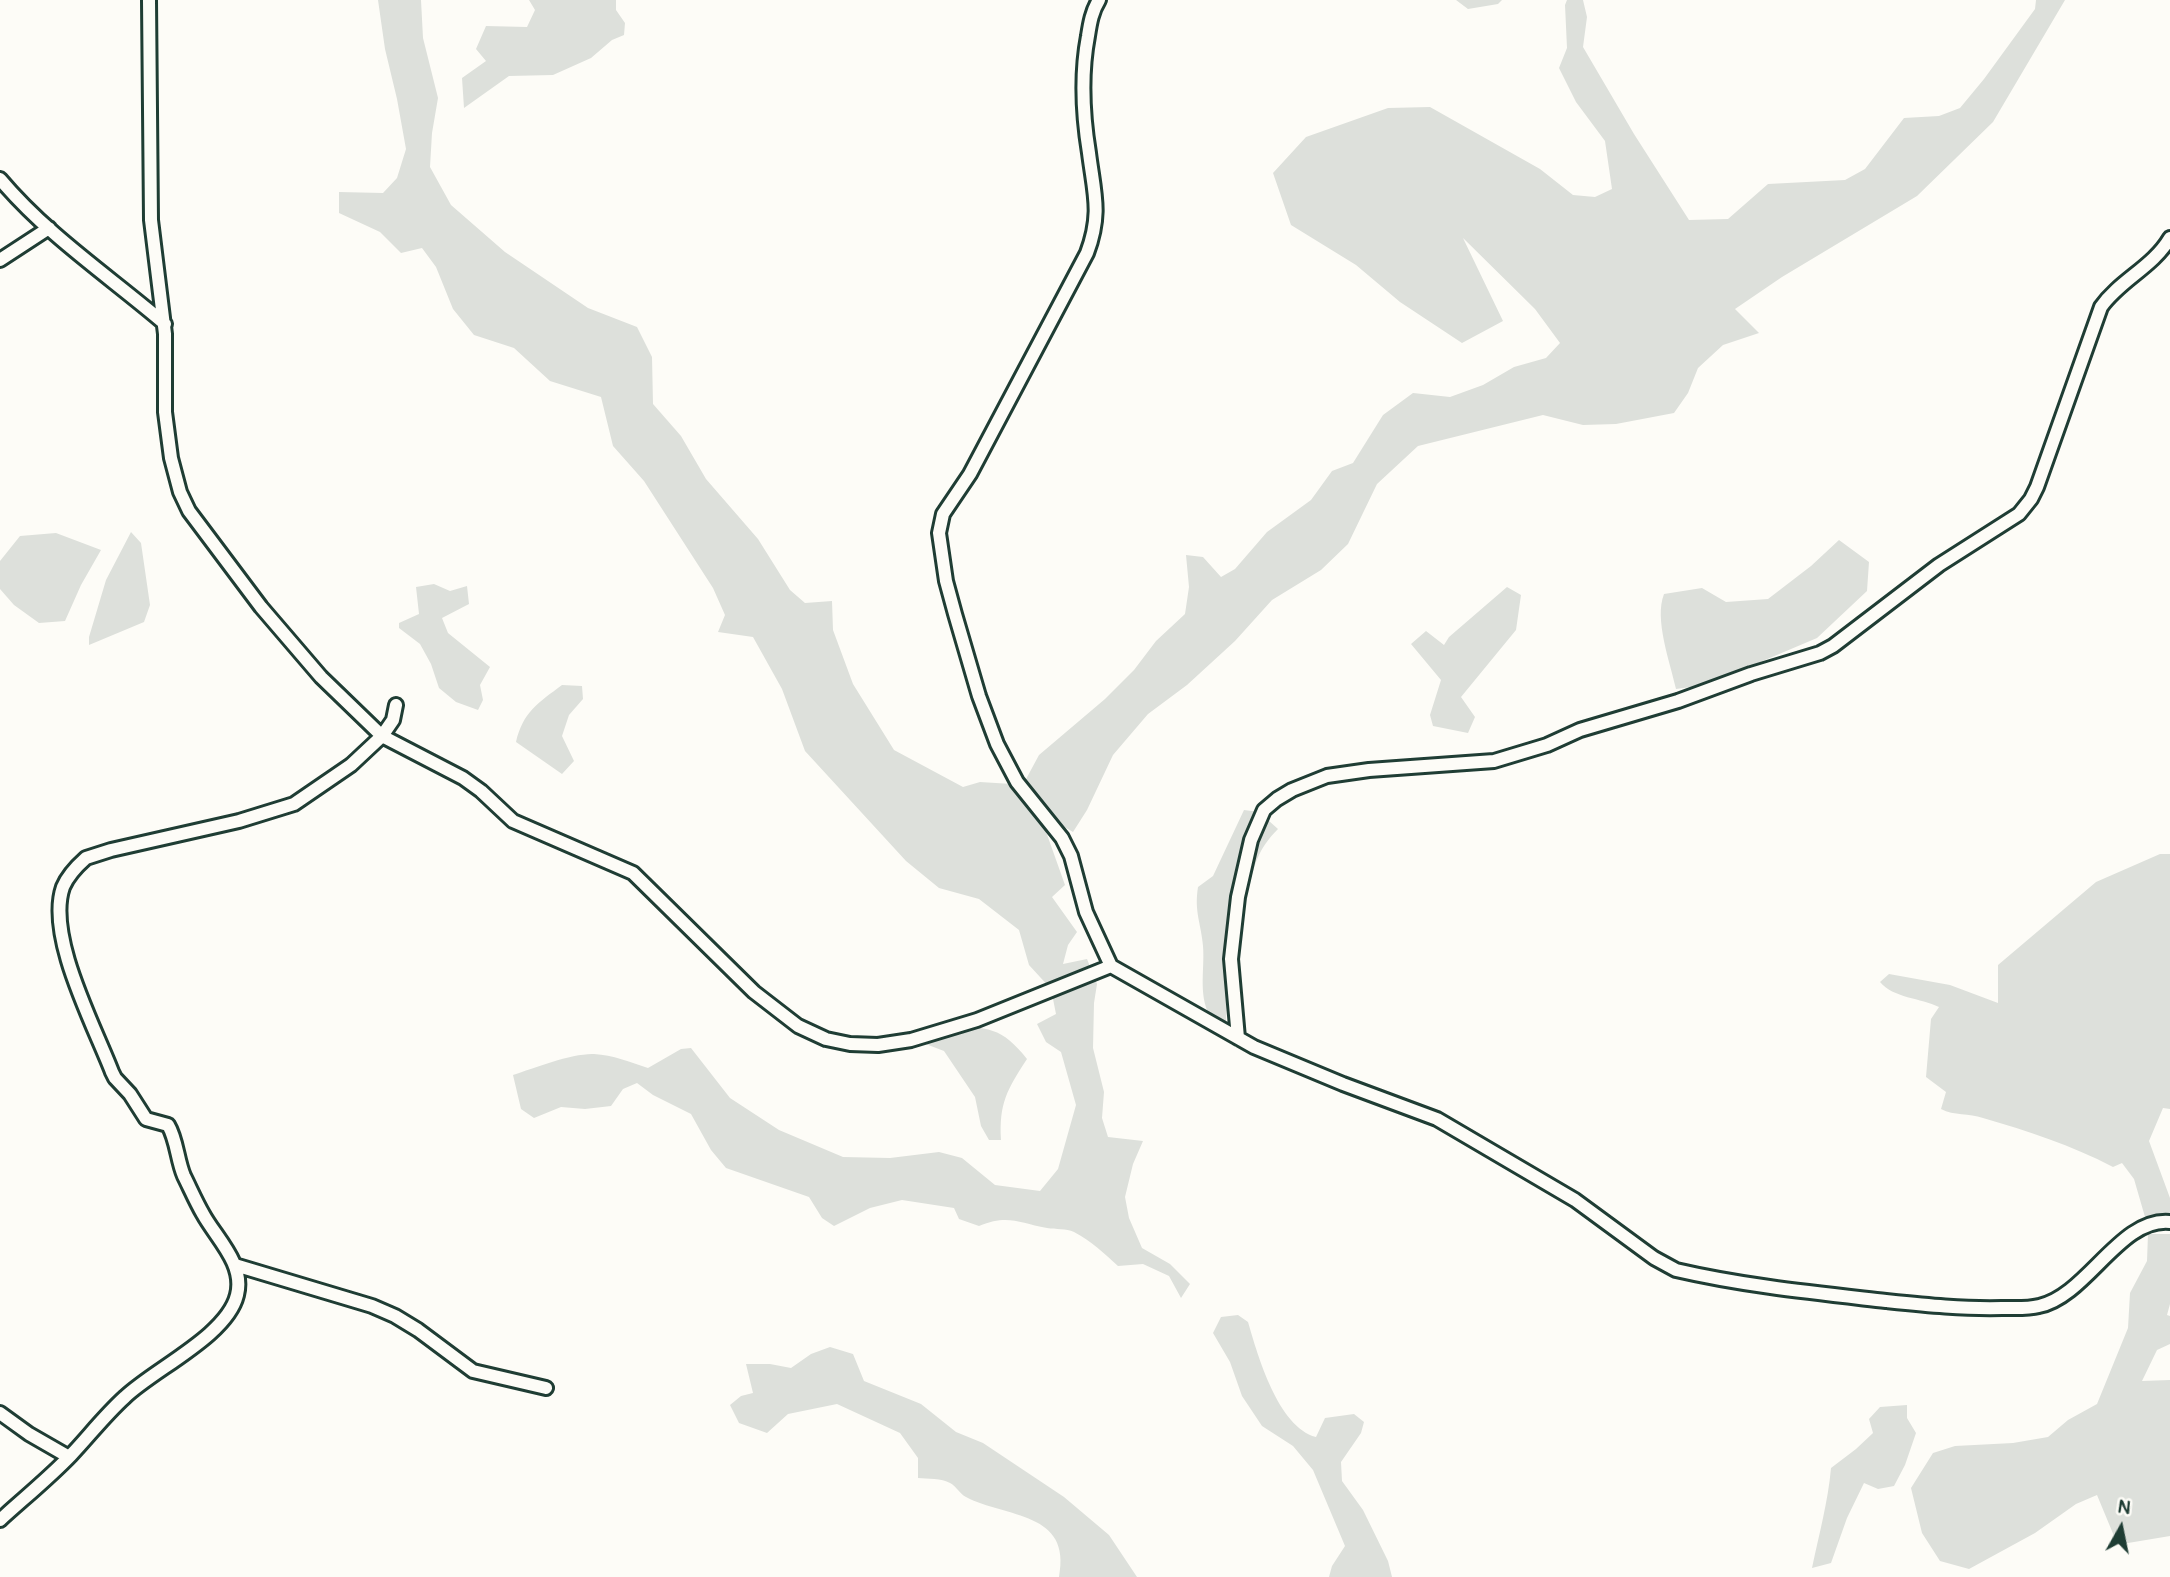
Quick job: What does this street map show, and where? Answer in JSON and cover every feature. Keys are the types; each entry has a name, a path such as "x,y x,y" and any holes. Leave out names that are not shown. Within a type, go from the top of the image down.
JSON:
{"street":[{"path":"149,0 151,220 164,324 167,433 180,492 189,511 261,607 321,677 382,736 463,778 522,826 633,873 754,992 798,1026 826,1039 850,1044 878,1045 911,1040 977,1020 1111,966"},
{"path":"1099,0 1090,25 1084,77 1089,154 1097,195 1092,240 970,474 943,514 939,533 940,550 952,603 979,696 997,744 1017,782 1057,830 1068,849 1086,912 1111,966 1254,1047 1437,1119 1574,1200 1666,1266 1692,1274 1832,1295 1958,1309 2028,1308 2050,1303 2064,1294 2142,1228 2153,1223 2170,1223"},
{"path":"0,179 48,228 164,324"},
{"path":"0,260 48,228"},
{"path":"1238,1038 1231,959 1233,925 1251,839 1264,810 1292,790 1327,776 1369,769 1494,761 1547,745 1580,730 1678,701 1751,674 1820,653 1833,646 1939,565 2025,508 2037,487 2101,307 2108,297 2150,263 2170,238"},
{"path":"0,1520 69,1457 125,1396 196,1345 221,1321 232,1307 239,1277 235,1265 203,1214 184,1175 168,1125 146,1119 126,1088 115,1078 82,1000 64,945 59,915 64,886 74,868 86,858 239,821 295,804 351,765 382,736 393,720 396,705"},
{"path":"235,1265 372,1306 395,1316 473,1371 546,1388"},
{"path":"0,1413 29,1434 69,1457"}],"shaded area":[{"path":"378,0 421,0 423,38 438,98 430,167 451,205 505,252 588,308 637,327 652,357 653,404 681,436 706,479 758,539 790,590 805,603 832,601 833,630 853,684 894,750 963,787 980,782 1012,784 1044,826 1065,885 1052,897 1077,932 1068,945 1063,964 1087,959 1097,984 1093,1048 1104,1092 1102,1118 1108,1137 1143,1141 1133,1164 1125,1197 1129,1218 1142,1248 1170,1264 1190,1284 1181,1298 1169,1276 1143,1264 1118,1266 1092,1243 1068,1230 1006,1220 979,1226 959,1219 954,1208 902,1200 870,1208 834,1226 822,1218 809,1197 726,1168 711,1150 691,1114 653,1095 637,1083 623,1089 611,1106 585,1109 561,1107 534,1118 521,1109 513,1075 585,1054 608,1056 648,1068 681,1049 691,1048 730,1098 779,1130 843,1157 890,1158 939,1152 962,1158 995,1185 1040,1191 1058,1169 1076,1105 1061,1052 1046,1042 1037,1024 1056,1014 1051,989 1029,965 1019,930 979,899 939,888 906,861 805,751 782,689 753,637 718,632 725,615 713,588 644,481 613,446 601,397 550,381 514,348 474,335 453,309 436,267 422,248 401,253 380,232 339,213 339,192 383,193 397,178 406,149 385,49"},
{"path":"529,0 616,0 616,10 625,23 624,35 612,40 591,58 553,75 509,76 464,108 462,78 486,61 476,49 486,26 527,27 535,10"},
{"path":"1456,0 1502,0 1498,4 1468,9"},
{"path":"1567,0 1583,0 1587,17 1583,47 1689,220 1728,219 1768,184 1845,180 1865,169 1904,118 1939,116 1960,108 2035,9 2036,0 2065,0 1993,122 1917,196 1782,277 1735,309 1759,333 1723,345 1698,368 1688,393 1674,413 1616,424 1583,425 1543,415 1418,446 1377,484 1348,544 1321,570 1272,600 1235,641 1187,685 1148,714 1113,755 1087,810 1073,832 1056,822 1025,781 1039,755 1105,699 1134,670 1156,641 1185,614 1189,587 1186,555 1203,557 1221,577 1235,569 1267,532 1311,500 1332,471 1353,463 1383,415 1413,393 1450,397 1483,385 1514,367 1546,358 1560,343 1535,309 1463,238 1503,321 1462,343 1400,302 1356,265 1291,225 1273,173 1306,137 1388,108 1430,107 1540,169 1573,195 1595,197 1612,189 1605,141 1576,102 1559,68 1567,48"},
{"path":"131,532 141,543 150,605 144,622 89,645 106,580"},
{"path":"56,533 101,550 65,621 39,623 14,605 0,589 0,561 20,536"},
{"path":"1839,540 1869,562 1867,591 1817,638 1706,685 1676,689 1662,628 1661,604 1664,594 1702,588 1726,602 1768,599 1811,566"},
{"path":"434,584 450,591 467,586 469,604 442,618 448,633 490,667 480,685 483,700 478,710 456,702 439,688 431,664 420,644 399,628 399,623 419,614 416,587"},
{"path":"1507,587 1521,595 1516,630 1461,697 1475,717 1468,733 1433,726 1430,715 1441,680 1411,644 1426,631 1444,645 1449,637"},
{"path":"562,685 582,686 583,699 569,715 562,736 574,761 562,774 516,742 527,716"},
{"path":"1244,810 1259,812 1278,829 1258,858 1248,892 1230,892 1226,1021 1213,1021 1203,994 1203,946 1197,911 1198,887 1213,876"},
{"path":"2160,854 2170,854 2170,1109 2163,1108 2149,1141 2170,1198 2170,1213 2145,1217 2134,1179 2122,1163 2113,1167 2033,1133 1978,1116 1941,1109 1946,1092 1926,1077 1931,1019 1939,1007 1900,995 1880,982 1889,974 1950,985 1998,1003 1998,965 2096,882"},
{"path":"949,1026 993,1031 1010,1040 1027,1059 1003,1106 1001,1140 989,1140 981,1126 975,1097 944,1051 923,1043 924,1034"},
{"path":"2148,1234 2170,1234 2170,1304 2167,1315 2170,1316 2170,1344 2157,1350 2142,1381 2170,1380 2170,1536 2122,1544 2114,1536 2097,1495 2076,1504 2035,1533 1969,1569 1940,1561 1922,1533 1911,1488 1933,1453 1955,1446 2013,1443 2048,1437 2068,1420 2097,1404 2128,1328 2130,1293 2147,1261"},
{"path":"1238,1315 1248,1322 1264,1371 1280,1405 1303,1431 1316,1437 1325,1418 1354,1414 1364,1422 1361,1433 1341,1462 1342,1481 1363,1510 1388,1561 1392,1577 1329,1577 1332,1566 1345,1546 1313,1470 1293,1446 1262,1426 1242,1396 1230,1362 1213,1333 1221,1317"},
{"path":"830,1347 853,1354 864,1381 921,1404 956,1432 983,1443 1064,1497 1109,1535 1137,1577 1059,1577 1060,1555 1056,1540 1046,1528 1032,1520 966,1497 947,1481 918,1478 918,1458 900,1433 837,1404 788,1414 767,1433 739,1423 730,1405 741,1396 753,1393 746,1364 770,1364 791,1368 811,1354"},
{"path":"1907,1405 1907,1418 1916,1433 1905,1465 1894,1486 1878,1489 1864,1483 1847,1518 1831,1563 1812,1568 1826,1506 1831,1468 1873,1433 1869,1419 1880,1407"}]}
